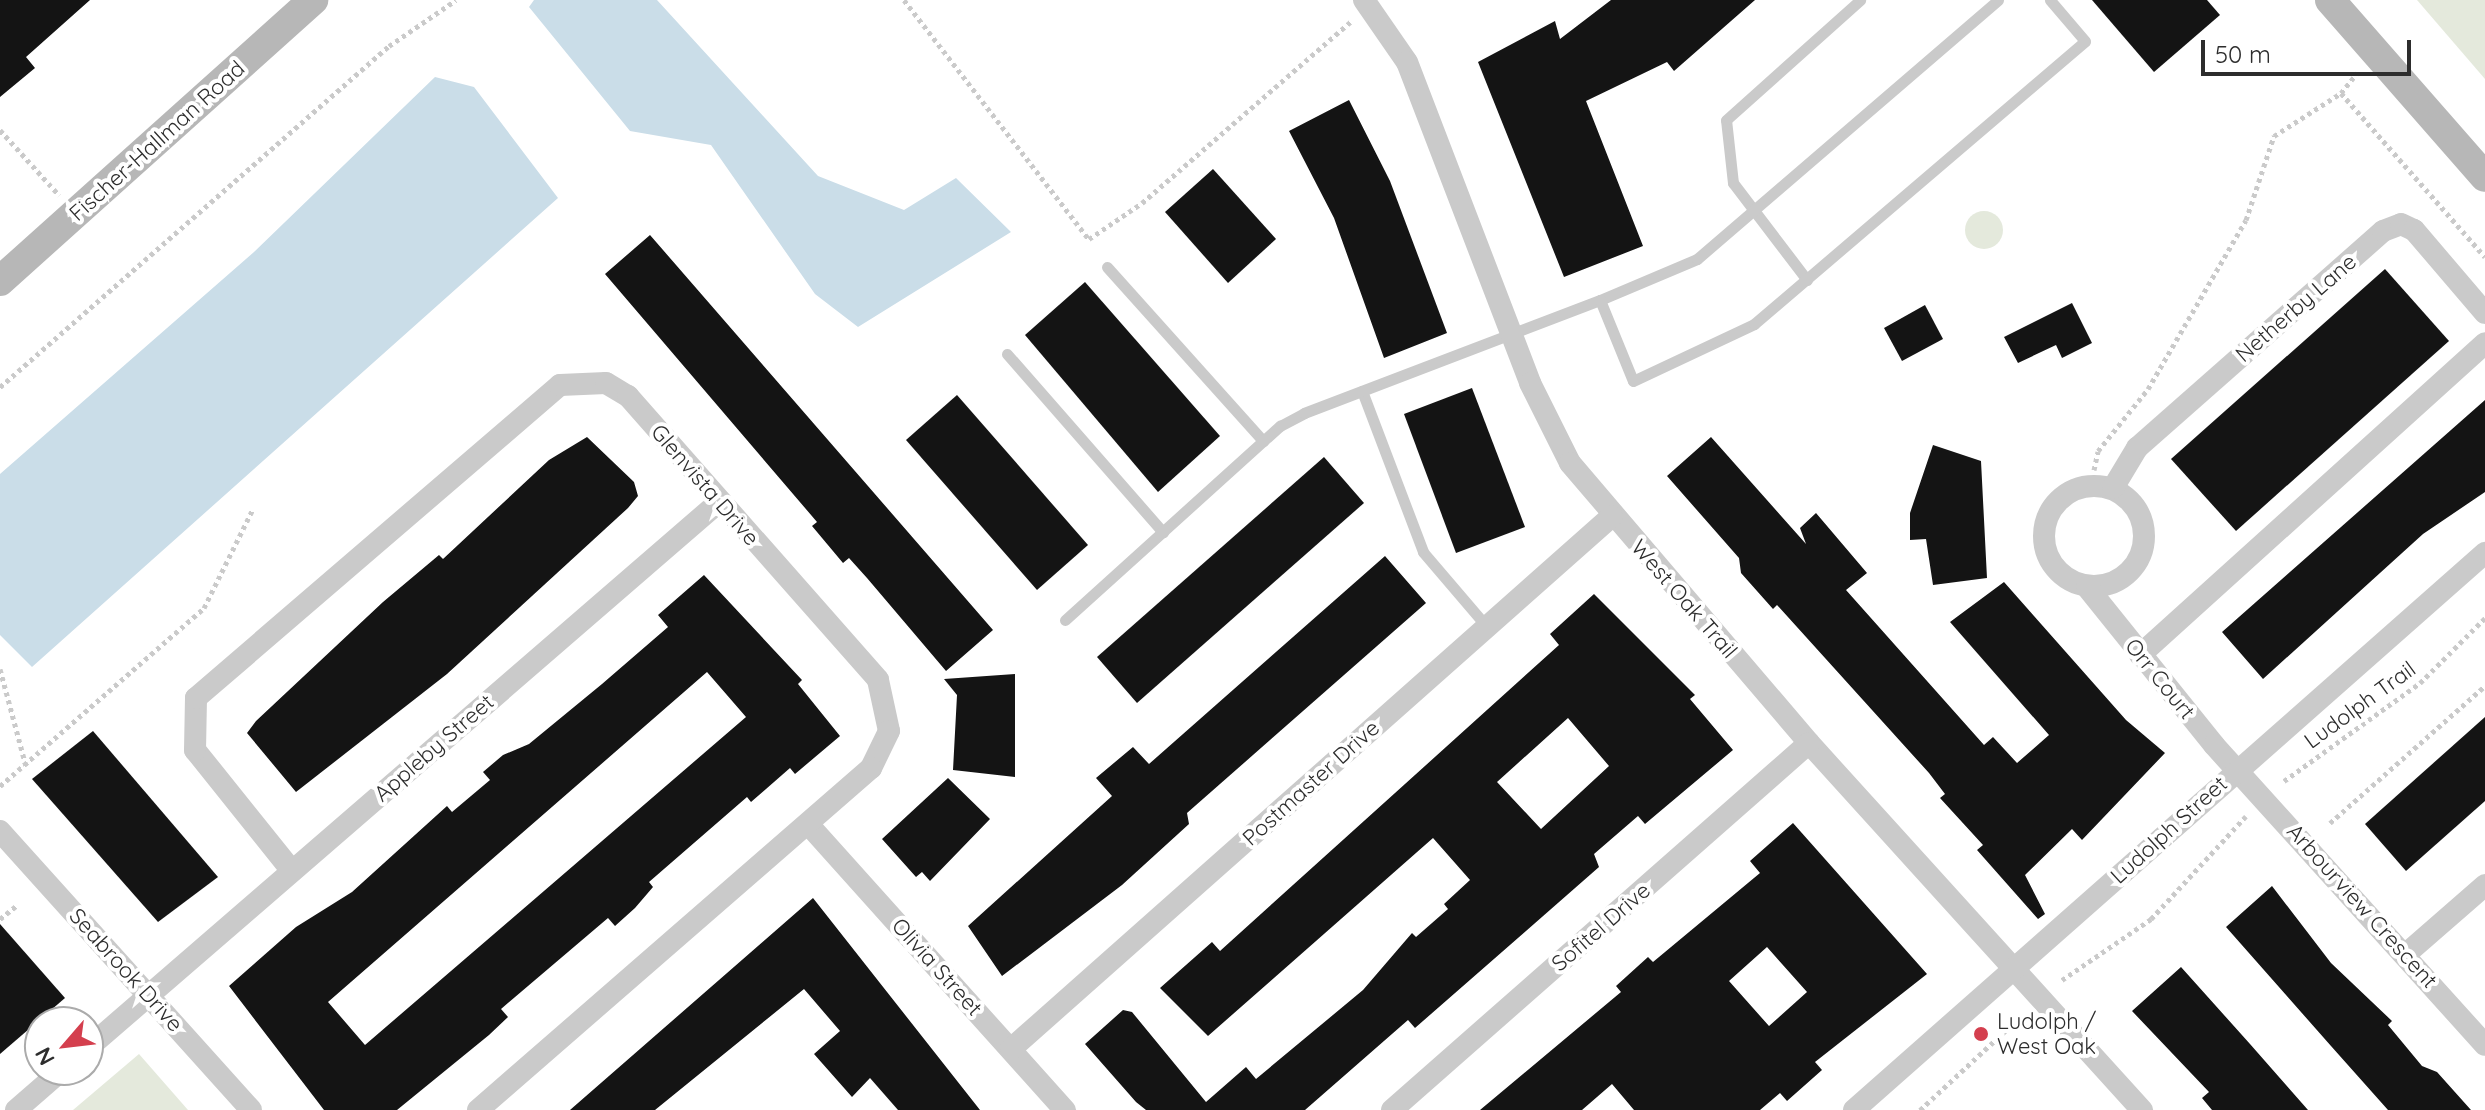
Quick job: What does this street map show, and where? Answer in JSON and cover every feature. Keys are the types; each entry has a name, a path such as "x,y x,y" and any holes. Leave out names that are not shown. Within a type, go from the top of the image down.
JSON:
{"main road":[{"name":"Fischer-Hallman Road","path":"0,281 313,0"},
{"path":"2330,0 2485,177"}],"street":[{"name":"West Oak Trail","path":"1366,3 1407,62 1511,334 1555,439 1612,516 1809,743 2142,1110"},
{"name":"Netherby Lane","path":"2101,487 2137,448 2383,231 2401,224 2414,230 2485,313"},
{"path":"2140,655 2485,343"},
{"name":"Glenvista Drive","path":"292,871 195,750 196,698 560,385 606,383 628,396 878,680 889,709 885,750 808,824 478,1110"},
{"path":"2087,587 2127,574 2144,545 2138,511 2101,487"},
{"name":"Orr Court","path":"2101,487 2059,499 2044,529 2051,562 2087,587 2237,769"},
{"name":"Appleby Street","path":"104,1034 719,502"},
{"name":"Postmaster Drive","path":"1011,1049 1612,516"},
{"name":"Ludolph Street","path":"1854,1110 2485,553"},
{"name":"Sofitel Drive","path":"1392,1110 1809,743"},
{"name":"Arbourview Crescent","path":"2237,769 2485,1045"},
{"name":"Olivia Street","path":"808,824 1065,1110"},
{"name":"Seabrook Drive","path":"0,831 251,1110"},
{"path":"2406,954 2485,885"},
{"path":"16,1110 44,1086"}],"lane":[{"path":"1807,280 1750,214 1733,183 1726,120 1860,0"},
{"path":"1065,620 1290,420 1600,300 1697,259 1998,0"},
{"path":"1600,300 1633,381 1754,324 2085,41 2050,0"},
{"path":"1107,267 1263,441"},
{"path":"1007,354 1163,532"},
{"path":"1362,391 1427,559 1487,627"}],"path":[{"path":"0,387 389,46 456,0"},
{"path":"904,0 1089,239 1142,203 1366,3"},
{"path":"2101,487 2098,451 2148,389 2246,220 2274,136 2341,93 2375,50"},
{"path":"2341,93 2485,257"},
{"path":"0,130 76,213"},
{"path":"0,786 204,608 253,509"},
{"name":"Ludolph Trail","path":"2284,781 2420,683 2485,618"},
{"path":"0,669 26,766"},
{"path":"2330,823 2485,686"},
{"path":"2062,980 2151,919 2246,816"},
{"path":"0,919 16,906"},
{"path":"1920,1110 2021,1016"}],"shaded area":[{"path":"2417,0 2485,0 2485,79"},
{"path":"1984,211 1998,216 2003,230 1998,244 1984,249 1970,244 1965,230 1970,216"},
{"path":"139,1054 188,1110 73,1110"}],"water":[{"path":"534,0 657,0 818,176 904,210 956,178 1011,232 858,327 815,294 711,145 630,131 529,7"},
{"path":"435,77 474,87 558,198 32,667 0,635 0,474 254,252"}],"building":[{"path":"0,0 90,0 26,57 35,68 0,97"},
{"path":"1611,0 1755,0 1674,71 1667,62 1586,101 1643,246 1564,277 1478,62 1555,21 1560,39"},
{"path":"2092,0 2207,0 2220,15 2154,72"},
{"path":"1349,100 1390,181 1447,333 1384,358 1334,218 1289,131"},
{"path":"1213,169 1276,239 1228,283 1165,212"},
{"path":"650,235 993,630 946,671 849,558 843,563 812,526 817,522 605,274"},
{"path":"2385,269 2449,341 2236,531 2171,459"},
{"path":"1085,282 1220,436 1158,492 1025,335"},
{"path":"2072,303 2092,343 2062,358 2056,345 2018,363 2004,337"},
{"path":"1925,305 1943,339 1902,361 1884,328"},
{"path":"1472,388 1525,527 1456,553 1404,414"},
{"path":"957,395 1088,545 1037,590 906,440"},
{"path":"2485,400 2485,492 2423,534 2263,679 2222,632"},
{"path":"587,437 634,482 638,496 447,674 296,792 247,733 256,721 383,602 439,555 443,559 549,460"},
{"path":"1711,437 1806,544 1800,528 1816,513 1867,573 1846,590 1984,745 1993,737 2017,763 2049,735 1950,622 2004,582 2126,720 2165,753 2082,840 2072,829 2025,875 2045,914 2038,919 1977,850 1983,845 1940,798 1945,794 1929,773 1777,605 1773,609 1741,573 1739,558 1667,476"},
{"path":"1933,445 1981,461 1987,578 1933,585 1926,539 1910,540 1910,513"},
{"path":"1324,457 1364,503 1137,703 1097,657"},
{"path":"1385,556 1426,603 1187,813 1189,824 1122,885 1002,976 968,926 1112,796 1096,778 1133,747 1149,764"},
{"path":"704,575 802,680 798,684 840,736 795,774 790,768 751,802 747,797 649,882 653,887 615,926 608,918 501,1009 508,1017 489,1035 397,1110 324,1110 229,986 296,927 352,892 447,806 452,812 490,780 483,772 503,755 529,744 668,627 658,615","holes":["707,672 746,717 365,1045 328,1002"]},
{"path":"1594,594 1695,695 1690,699 1733,750 1645,824 1638,816 1594,854 1599,867 1415,1028 1408,1020 1305,1110 1146,1110 1136,1102 1085,1044 1123,1010 1132,1012 1206,1102 1246,1067 1256,1079 1363,990 1412,933 1416,937 1448,909 1444,904 1470,880 1433,838 1208,1036 1160,988 1212,942 1220,951 1559,645 1550,634","holes":["1568,718 1609,766 1541,829 1497,782"]},
{"path":"1015,674 1015,777 953,770 957,695 944,679"},
{"path":"2485,717 2485,801 2406,871 2365,824"},
{"path":"93,731 218,877 158,922 32,779"},
{"path":"948,778 990,819 930,881 922,872 916,877 882,839"},
{"path":"1793,823 1927,974 1815,1062 1822,1070 1787,1101 1780,1093 1760,1110 1634,1110 1612,1084 1582,1110 1480,1110 1621,992 1616,986 1648,957 1653,962 1760,873 1750,861","holes":["1767,947 1807,992 1769,1026 1729,981"]},
{"path":"2272,886 2331,963 2392,1021 2388,1025 2422,1066 2437,1072 2471,1110 2388,1110 2331,1046 2226,927"},
{"path":"813,898 980,1110 898,1110 870,1078 852,1097 814,1054 840,1031 804,989 655,1110 570,1110"},
{"path":"0,924 65,998 56,1006 24,1006 24,1033 0,1054"},
{"path":"2181,967 2308,1110 2212,1110 2202,1098 2209,1092 2132,1011"}],"place":[{"name":"Ludolph / West Oak","path":"1981,1034"}]}
